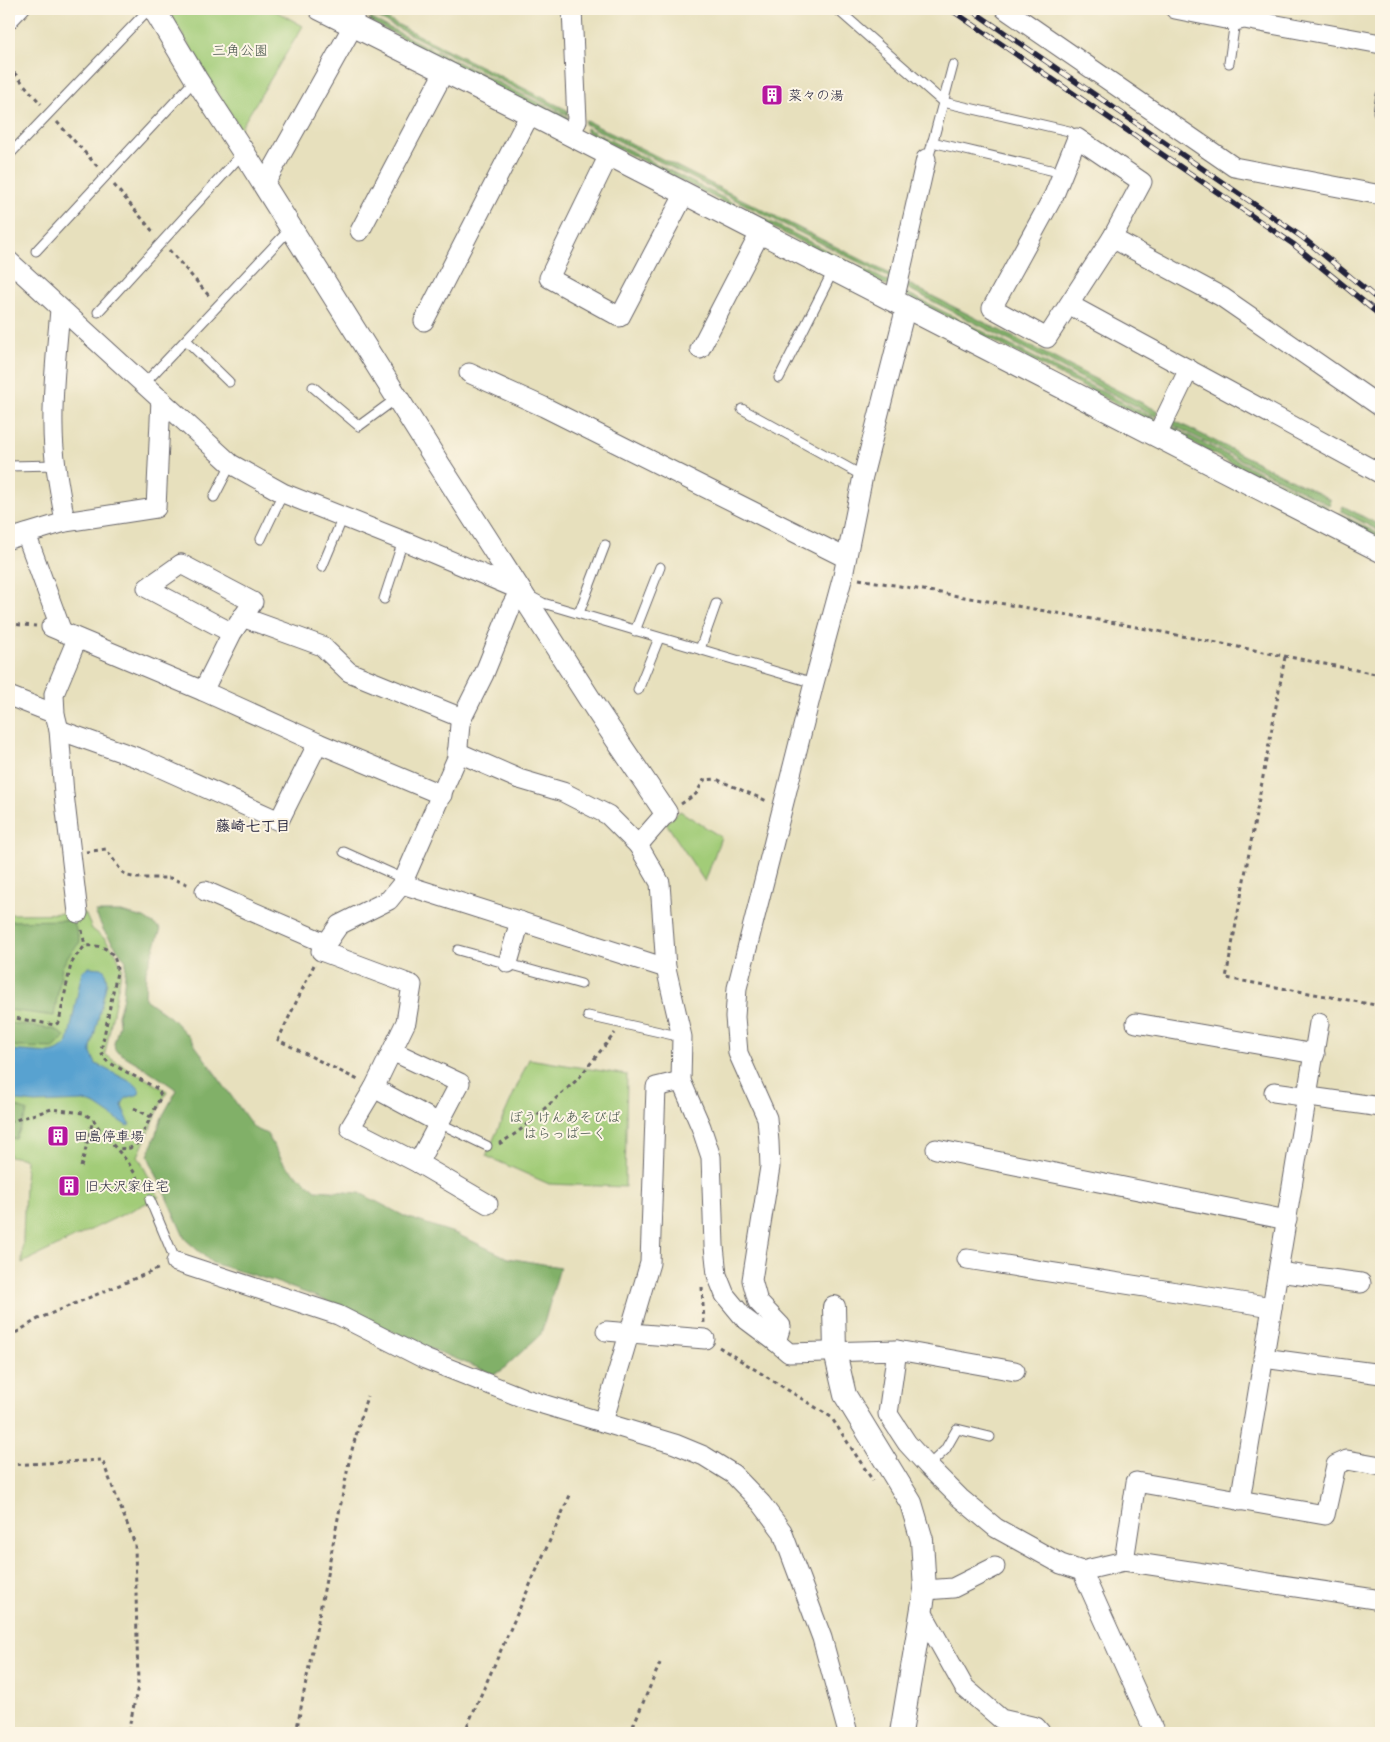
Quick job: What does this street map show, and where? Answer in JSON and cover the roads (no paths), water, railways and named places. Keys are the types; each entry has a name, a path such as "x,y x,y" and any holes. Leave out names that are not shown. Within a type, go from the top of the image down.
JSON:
{"street":[{"path":"154,9 196,80 244,153 397,398 626,756 666,813 638,844"},
{"path":"320,9 354,17 444,72 530,114 684,195 1381,551"},
{"path":"569,135 577,121 572,9"},
{"path":"1004,9 1234,167 1381,195"},
{"path":"1175,9 1244,19 1381,44"},
{"path":"264,185 354,17"},
{"path":"360,231 444,72"},
{"path":"424,322 530,114"},
{"path":"1077,138 1142,182 1112,238 1047,338 992,308 1054,195 1077,138"},
{"path":"776,1342 781,1326 758,1302 752,1280 770,1167 767,1118 738,1053 735,1017 736,988 845,567 900,304 929,151"},
{"path":"609,155 549,278 620,317 684,195"},
{"path":"700,349 760,233"},
{"path":"1112,238 1222,296 1381,407"},
{"path":"9,260 60,309 231,464 283,493 520,590"},
{"path":"1070,305 1381,474"},
{"path":"60,309 55,361 53,427 56,465 65,522"},
{"path":"1157,435 1189,369"},
{"path":"469,373 544,407 845,567"},
{"path":"78,913 54,694 64,633 18,537 65,522 156,508 161,399"},
{"path":"203,691 232,632 253,602 181,564 146,588 232,632"},
{"path":"323,947 339,925 389,900 403,882 457,758 462,718 484,674 511,607 520,590"},
{"path":"242,617 322,646 349,672 462,718"},
{"path":"64,633 442,795"},
{"path":"9,696 57,722 279,822 318,743"},
{"path":"457,752 519,779 563,792 608,815 638,844 660,883 666,968 682,1037 681,1081 711,1157 714,1246 717,1275 725,1295 744,1318 789,1353 898,1350 1016,1371"},
{"path":"403,882 666,968"},
{"path":"205,891 323,947 412,985 406,1022 374,1088 350,1128 418,1163 488,1204"},
{"path":"508,963 520,921"},
{"path":"1240,1501 1319,1023"},
{"path":"1136,1024 1315,1054"},
{"path":"392,1051 460,1083 418,1163"},
{"path":"603,1422 650,1263 656,1087 681,1081"},
{"path":"374,1088 439,1123"},
{"path":"1274,1092 1381,1108"},
{"path":"936,1149 1287,1220"},
{"path":"967,1259 1272,1307"},
{"path":"176,1262 338,1315 425,1359 526,1399 675,1444 704,1456 733,1474 761,1503 782,1531 822,1638 848,1733"},
{"path":"1278,1272 1361,1283"},
{"path":"834,1307 834,1352 845,1395 911,1503 922,1540 923,1601 901,1733"},
{"path":"606,1331 705,1339"},
{"path":"898,1350 888,1414 907,1443 960,1498 996,1528 1061,1564 1082,1571 1124,1561 1381,1600"},
{"path":"1263,1358 1381,1374"},
{"path":"1124,1561 1136,1482 1325,1515 1336,1465 1347,1460 1381,1466"},
{"path":"923,1601 995,1567"},
{"path":"1082,1571 1155,1733"},
{"path":"923,1601 964,1687 1002,1719 1036,1727 1041,1733"}],"lane":[{"path":"9,26 25,9"},
{"path":"9,155 149,9"},
{"path":"837,9 943,102 1069,131 1077,138"},
{"path":"1225,16 1228,63"},
{"path":"953,65 929,151 1062,173"},
{"path":"36,251 196,80"},
{"path":"1378,112 1381,94"},
{"path":"98,312 244,153"},
{"path":"144,384 291,228"},
{"path":"779,378 833,270"},
{"path":"186,340 229,382"},
{"path":"313,387 359,426 397,398"},
{"path":"742,409 863,476"},
{"path":"214,498 231,464"},
{"path":"9,466 56,465"},
{"path":"261,539 283,493"},
{"path":"322,567 342,516"},
{"path":"384,599 403,541"},
{"path":"579,613 605,545"},
{"path":"635,631 660,567"},
{"path":"520,590 544,603 814,683"},
{"path":"700,649 716,604"},
{"path":"638,690 659,638"},
{"path":"344,852 403,882"},
{"path":"458,950 581,984"},
{"path":"588,1016 682,1037"},
{"path":"439,1123 487,1146"},
{"path":"150,1200 176,1262"},
{"path":"928,1466 946,1450 957,1429 990,1436"}],"water":[{"path":"89,967 102,968 105,971 107,982 91,1053 96,1064 133,1083 139,1091 139,1094 126,1098 123,1102 122,1106 130,1125 127,1126 96,1105 84,1101 35,1103 9,1100 9,1050 49,1053 55,1052 68,1042 82,971"}],"railway":[{"path":"950,9 1293,244 1381,316"},
{"path":"970,9 1302,237 1381,302"}],"place":[{"name":"菜々の湯","path":"772,95"},
{"name":"田島停車場","path":"58,1136"},
{"name":"旧大沢家住宅","path":"69,1186"}],"district":[{"name":"藤崎七丁目","path":"253,826"}],"park label":[{"name":"三角公園","path":"240,50"},
{"name":"ぼうけんあそびば はらっぱーく","path":"565,1126"}]}
